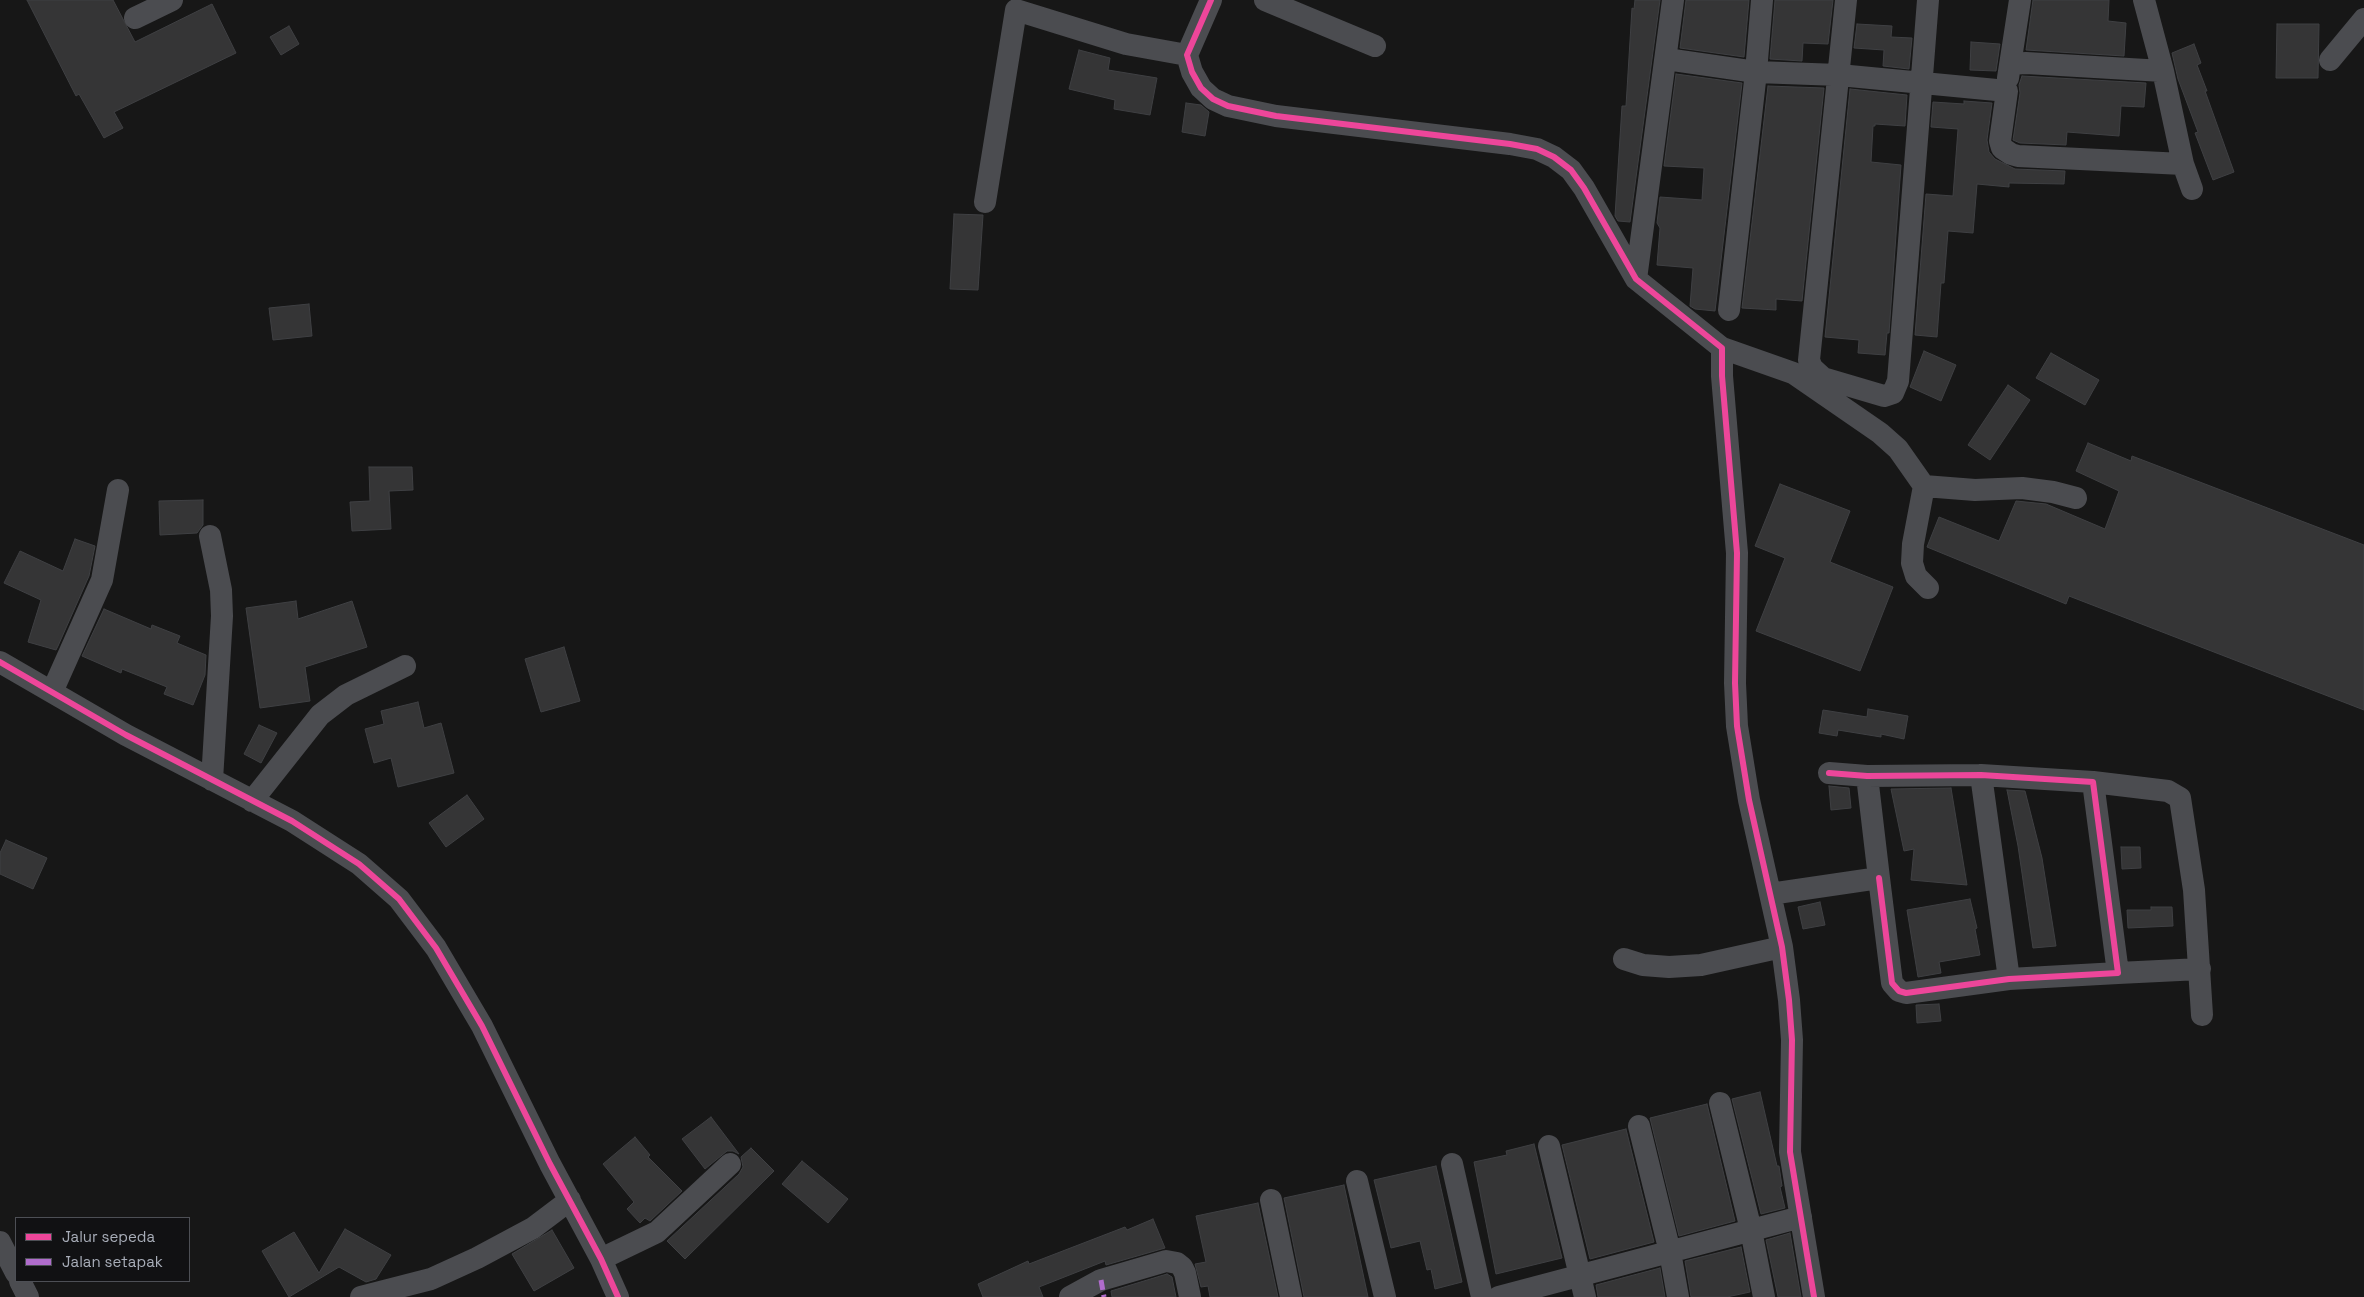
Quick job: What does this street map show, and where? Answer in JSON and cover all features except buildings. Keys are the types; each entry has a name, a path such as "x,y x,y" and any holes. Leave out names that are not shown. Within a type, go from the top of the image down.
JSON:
{"street":[{"path":"136,18 172,0"},
{"path":"1211,0 1187,55 1192,72 1201,88 1213,98 1228,106 1276,116 1510,144 1536,149 1554,157 1571,170 1584,188 1636,279 1722,348 1793,374 1847,410 1898,449 1924,486 1913,544 1912,562 1916,576 1928,588"},
{"path":"1266,0 1375,46"},
{"path":"1636,279 1673,0"},
{"path":"1729,310 1756,72 1762,0"},
{"path":"1846,0 1809,360 1812,368 1823,378 1878,396 1893,393 1898,381 1928,0"},
{"path":"2020,0 2000,141 2002,148 2018,156 2182,164"},
{"path":"2144,0 2163,71 2182,164 2192,189"},
{"path":"985,202 1016,10 1126,44 1187,55"},
{"path":"2330,60 2364,19"},
{"path":"1666,59 1756,72 1839,75 2007,92"},
{"path":"2010,64 2026,63 2163,71"},
{"path":"1722,348 1722,376 1737,553 1735,683 1737,726 1749,800 1782,947 1792,1040 1790,1152 1814,1297"},
{"path":"1924,486 1975,490 2022,488 2053,492 2076,498"},
{"path":"52,692 102,580 118,490"},
{"path":"210,536 221,590 222,616 212,780"},
{"path":"0,662 126,735 292,820 359,864 400,899 436,948 482,1026 601,1259 618,1297"},
{"path":"252,801 320,715 346,695 405,666"},
{"path":"1829,773 1867,776 1981,775 2093,782 2168,791 2180,798 2194,890 2202,1015"},
{"path":"1981,775 2010,978"},
{"path":"1867,776 1892,984 1899,990 1906,993 2010,978 2200,969"},
{"path":"2093,782 2118,973"},
{"path":"1770,894 1879,878"},
{"path":"1624,959 1643,965 1669,967 1701,965 1782,947"},
{"path":"1720,1103 1751,1230 1764,1297"},
{"path":"1639,1126 1670,1252 1678,1297"},
{"path":"1549,1146 1582,1286"},
{"path":"601,1259 657,1232 730,1164"},
{"path":"1452,1164 1482,1297"},
{"path":"1358,1181 1385,1297"},
{"path":"362,1297 431,1279 477,1258 533,1228 570,1200"},
{"path":"1271,1200 1291,1297"},
{"path":"1499,1297 1582,1286 1670,1252 1800,1217"},
{"path":"0,1242 15,1272"},
{"path":"1070,1297 1101,1280 1172,1261 1177,1263 1185,1272 1190,1297"},
{"path":"20,1282 28,1297"}],"marked path":[{"path":"1101,1280 1104,1297"}],"cycle path":[{"path":"1211,0 1187,55 1192,72 1201,88 1213,99 1228,106 1276,116 1510,144 1537,149 1554,157 1571,170 1584,188 1636,279 1722,348 1722,376 1737,553 1735,683 1737,726 1749,800 1782,947 1792,1040 1790,1152 1814,1297"},
{"path":"0,662 126,735 292,821 359,864 399,899 436,948 482,1026 550,1164 601,1259 618,1297"},
{"path":"1829,773 1867,776 1981,775 2093,782 2118,973 2009,979 1906,993 1899,991 1892,983 1879,878"}]}
